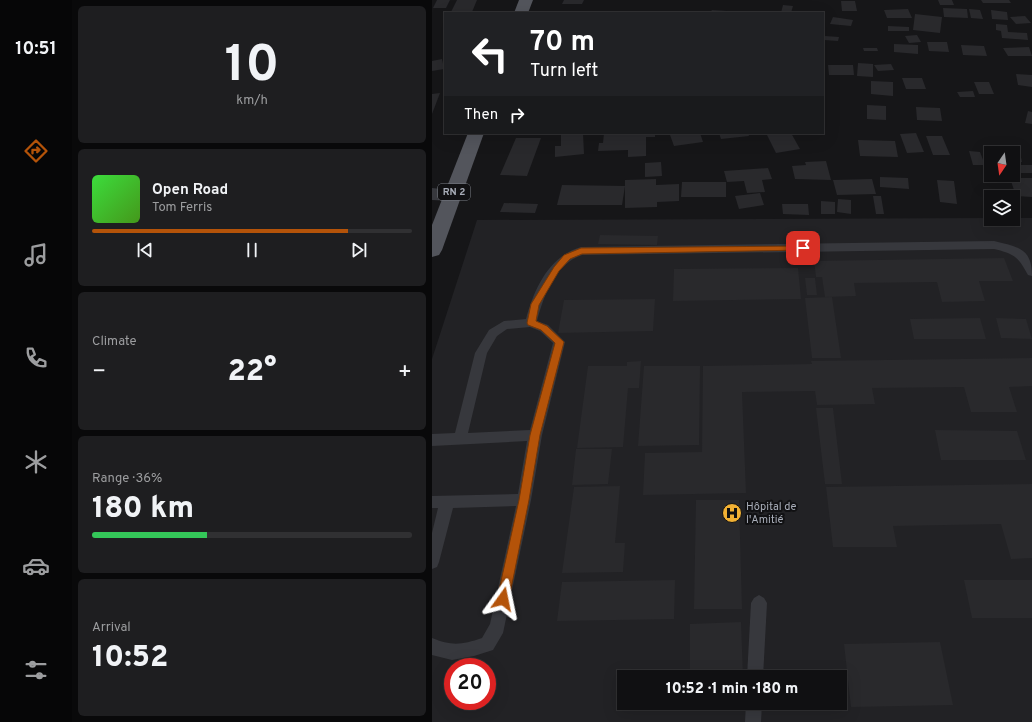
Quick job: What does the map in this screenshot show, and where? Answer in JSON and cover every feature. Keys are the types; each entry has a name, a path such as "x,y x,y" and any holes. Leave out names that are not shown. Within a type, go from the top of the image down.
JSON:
{"main road":[{"path":"521,12 526,0"},
{"name":"RN 2","path":"432,250 476,134"}],"street":[{"path":"432,194 453,195"}],"lane":[{"path":"531,323 535,304 548,282 567,257 581,251 994,245 1012,249 1027,260 1032,272"},
{"path":"432,646 437,650 467,652 487,644 497,627 524,500 535,435 559,342 544,328 531,323 504,325 493,333 482,353 460,439"},
{"path":"432,440 535,435"},
{"path":"432,502 524,500"},
{"path":"432,562 447,502"},
{"path":"755,670 759,603"},
{"path":"753,722 754,710"}],"shaded area":[{"name":"Hôpital de l'Amitié","path":"984,218 984,226 1020,226 1020,218 1032,218 1032,722 432,722 432,359 477,220"}],"building":[{"path":"437,0 450,0 446,8 433,8"},
{"path":"457,0 477,0 472,12 451,12"},
{"path":"564,0 584,0 582,4 562,4"},
{"path":"938,0 952,0 954,5 940,5"},
{"path":"981,0 1009,0 1011,3 983,3"},
{"path":"841,1 855,1 857,11 842,11"},
{"path":"783,5 793,6 791,12 781,12"},
{"path":"943,8 967,9 968,18 944,17"},
{"path":"908,9 912,18 887,18 884,10"},
{"path":"969,9 980,10 983,19 971,18"},
{"path":"712,10 741,12 711,12"},
{"path":"991,10 1007,12 1008,20 992,19"},
{"path":"915,14 942,17 940,33 913,30"},
{"path":"1025,16 1031,23 1016,24 1010,17"},
{"path":"833,17 853,20 851,26 830,24"},
{"path":"996,24 1007,25 1008,32 1027,33 1028,40 1002,38 1001,31 996,30"},
{"path":"888,26 909,27 909,31 888,31"},
{"path":"917,35 921,42 909,43 905,36"},
{"path":"825,36 839,37 838,41 824,40"},
{"path":"927,42 947,42 949,52 929,51"},
{"path":"894,44 918,45 918,54 894,52"},
{"path":"961,45 984,46 987,56 963,55"},
{"path":"1029,47 1032,56 1008,56 1003,48"},
{"path":"863,48 877,48 878,51 864,51"},
{"path":"442,59 444,69 432,71 432,61"},
{"path":"858,63 873,64 873,77 857,76"},
{"path":"891,64 894,70 878,71 874,65"},
{"path":"828,65 853,65 854,75 829,75"},
{"path":"1016,74 1032,75 1032,87 1018,85"},
{"path":"902,78 922,78 926,89 906,89"},
{"path":"871,81 893,82 893,96 871,94"},
{"path":"974,82 989,82 994,94 979,94"},
{"path":"973,91 975,97 960,97 957,92"},
{"path":"440,93 432,114 432,94"},
{"path":"867,105 886,106 886,120 867,119"},
{"path":"916,107 940,108 942,121 917,120"},
{"path":"1028,111 1032,112 1032,124 1025,123"},
{"path":"916,133 924,152 907,153 900,134"},
{"path":"561,134 583,134 584,154 555,157 555,146 561,146"},
{"path":"604,134 655,134 655,137 646,137 646,156 628,157 628,150 598,151 599,143 603,143"},
{"path":"700,134 703,142 674,146 670,135"},
{"path":"719,134 748,134 749,136 721,139"},
{"path":"766,134 792,134 800,149 776,153"},
{"path":"926,136 942,136 950,155 933,155"},
{"path":"516,138 541,138 527,176 500,175"},
{"path":"858,140 895,141 898,157 860,156"},
{"path":"969,151 980,152 984,165 973,165"},
{"path":"826,161 831,180 795,179 792,166 806,165 805,162"},
{"path":"661,162 662,176 645,177 645,163"},
{"path":"1020,165 1032,165 1032,173 1020,173"},
{"path":"768,168 772,179 762,180 765,192 747,193 744,181 727,182 724,171"},
{"path":"880,177 908,178 909,189 880,187"},
{"path":"1020,178 1032,178 1032,197 1020,196 1020,190 1014,190 1011,182 1020,182"},
{"path":"656,179 656,185 679,184 679,201 657,202 657,207 625,208 625,180"},
{"path":"872,179 876,194 837,195 833,180"},
{"path":"937,180 954,181 957,204 940,202"},
{"path":"682,182 726,182 726,197 681,197"},
{"path":"562,185 625,186 622,205 557,205"},
{"path":"760,193 764,205 739,209 735,196"},
{"path":"873,196 881,196 884,214 876,214"},
{"path":"838,199 851,200 851,214 837,212"},
{"path":"821,201 835,202 835,214 821,214"},
{"path":"504,203 538,204 535,213 500,212"},
{"path":"782,204 808,204 809,215 783,214"},
{"path":"600,235 658,236 657,245 598,244"},
{"path":"1004,258 1013,281 979,281 985,301 942,302 937,282 854,283 856,296 825,297 822,277 816,277 814,261"},
{"path":"798,268 801,299 673,301 674,269"},
{"path":"805,278 815,278 817,295 807,295"},
{"path":"832,297 841,358 812,358 805,298"},
{"path":"655,299 653,331 558,333 564,300"},
{"path":"980,318 986,339 914,339 910,319"},
{"path":"996,318 1026,319 1032,339 1001,338"},
{"path":"1032,358 1032,386 1009,387 1017,412 971,412 964,387 872,388 875,404 817,405 815,391 742,392 746,493 643,495 645,453 702,452 703,366 812,364 811,361"},
{"path":"641,361 639,388 628,388 623,447 577,448 588,366 627,366 627,362"},
{"path":"644,366 700,366 699,445 638,446"},
{"path":"816,408 833,408 842,484 825,484"},
{"path":"935,430 1017,431 1026,460 941,460"},
{"path":"576,449 612,449 608,484 572,485"},
{"path":"1032,484 1032,558 1011,559 1001,524 893,526 897,547 833,547 826,487"},
{"path":"620,486 615,543 625,543 623,572 562,573 574,487"},
{"path":"696,500 739,500 742,609 694,609"},
{"path":"675,580 674,619 557,621 562,582"},
{"path":"964,580 1032,580 1032,618 972,618"},
{"path":"741,622 743,670 690,670 690,624"},
{"path":"940,642 953,705 851,707 844,644"}],"place":[{"name":"Hôpital de l'Amitié","path":"732,513"}],"route":[{"path":"503,599 524,500 535,435 553,371 559,342 544,328 531,323 535,304 548,282 567,257 581,251 803,248"}]}
